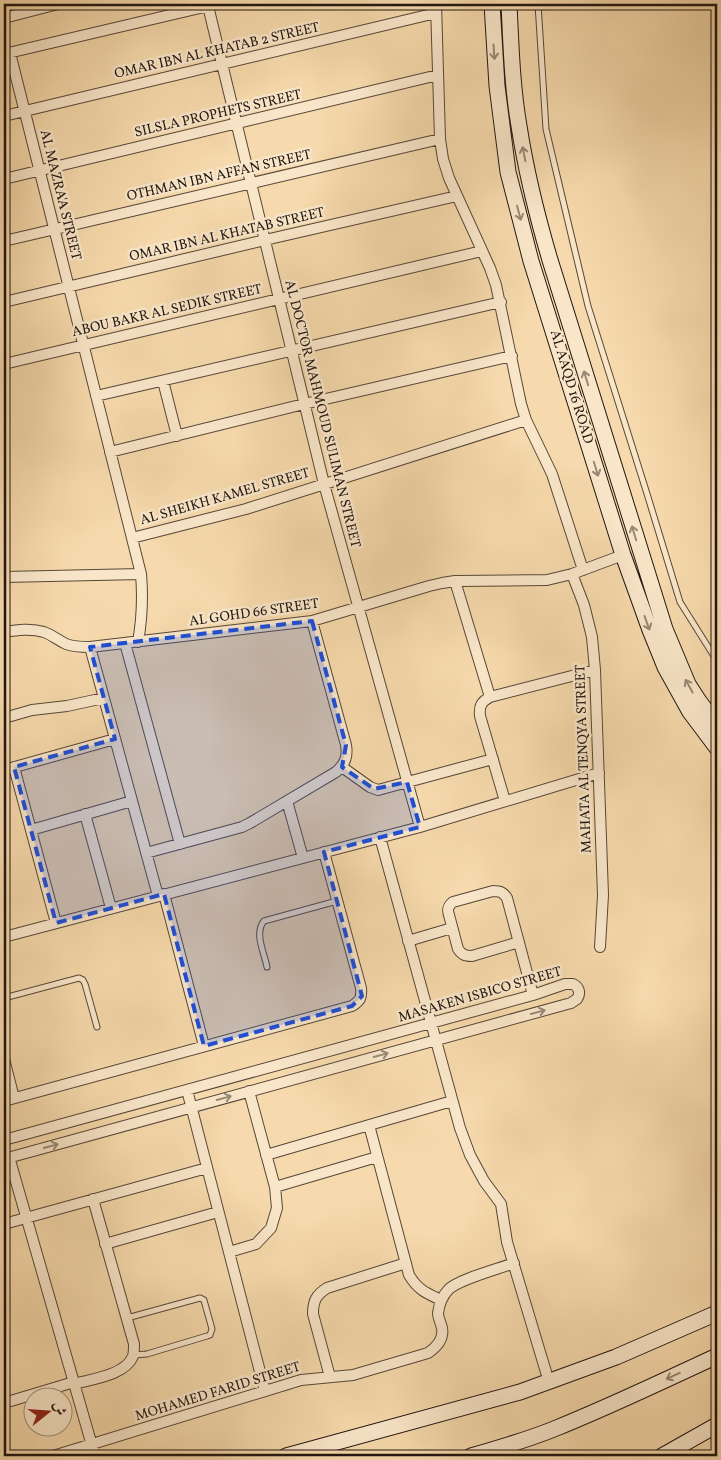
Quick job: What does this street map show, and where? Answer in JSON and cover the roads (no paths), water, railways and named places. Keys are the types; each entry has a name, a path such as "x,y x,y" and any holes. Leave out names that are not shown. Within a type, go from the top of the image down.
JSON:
{"street":[{"path":"4,18 58,4"},
{"name":"AL AAQD 16 ROAD","path":"492,4 497,86 508,172 532,261 623,555 650,630 665,667 690,712 717,748"},
{"name":"AL AAQD 16 ROAD","path":"509,4 514,85 519,125 537,215 665,629 688,684 717,726"},
{"path":"7,54 212,5"},
{"name":"AL DOCTOR MAHMOUD SULIMAN STREET","path":"212,5 222,64 324,484 420,827"},
{"path":"436,8 440,139 443,159 449,178 493,276 501,302 521,404 526,420 552,474 583,570"},
{"name":"OMAR IBN AL KHATAB 2 STREET","path":"4,116 222,64 436,8"},
{"name":"AL MAZRA'A STREET","path":"7,54 25,111 141,574 142,619 138,642"},
{"name":"SILSLA PROPHETS STREET","path":"4,179 438,75"},
{"name":"OTHMAN IBN AFFAN STREET","path":"4,241 440,139"},
{"name":"OMAR IBN AL KHATAB STREET","path":"4,302 458,196"},
{"name":"ABOU BAKR AL SEDIK STREET","path":"4,364 482,251"},
{"path":"96,396 501,302"},
{"path":"110,452 304,404 512,356"},
{"path":"164,381 177,436"},
{"name":"AL SHEIKH KAMEL STREET","path":"132,538 246,509 526,420"},
{"name":"AL GOHD 66 STREET","path":"4,632 37,630 46,632 65,644 77,647 90,647 312,621 429,586 455,581 547,580 572,574 623,555"},
{"path":"4,577 141,574"},
{"name":"MAHATA AL TENQYA STREET","path":"572,574 584,605 590,629 595,670 603,895 600,947"},
{"path":"455,581 490,697"},
{"path":"146,853 242,827 342,767 346,760 346,745 312,621"},
{"path":"125,643 180,844"},
{"path":"90,647 146,853 161,895 204,1046"},
{"path":"505,802 480,716 479,708 483,701 490,697 595,670"},
{"path":"4,718 32,710 67,706 104,698"},
{"path":"56,923 31,830 9,769 115,739"},
{"path":"342,767 378,790 492,759"},
{"path":"4,937 420,827 599,774"},
{"path":"31,830 132,801"},
{"path":"287,801 304,858"},
{"path":"85,814 112,908"},
{"path":"380,837 460,1128 470,1155 484,1181 501,1204 507,1242 549,1382"},
{"path":"4,1101 352,1006 358,1002 362,996 361,988 324,852"},
{"path":"519,942 466,956 461,954 452,928 448,910 449,905 453,902 493,891 499,891 504,894 507,898 519,942 533,995"},
{"path":"408,941 452,928"},
{"name":"MASAKEN ISBICO STREET","path":"4,1140 533,995 569,983 576,985 580,992 574,1002 6,1158"},
{"path":"4,1059 14,1098"},
{"path":"187,1090 264,1391"},
{"path":"229,1252 256,1244 271,1228 277,1208 275,1187 250,1091"},
{"path":"266,1155 452,1101"},
{"path":"369,1125 409,1275 414,1284 423,1292 441,1300 450,1289 461,1282 514,1263"},
{"path":"275,1187 377,1157"},
{"path":"6,1158 26,1218 95,1456"},
{"path":"4,1224 207,1168"},
{"path":"4,1403 118,1372 127,1366 133,1356 134,1344 93,1199"},
{"path":"105,1244 218,1212"},
{"path":"330,1377 313,1314 313,1304 318,1294 327,1288 406,1263"},
{"name":"MOHAMED FARID STREET","path":"53,1456 300,1380 353,1375 428,1354 436,1348 441,1340 443,1331 438,1314 441,1300"},
{"path":"286,1456 520,1392 616,1357 717,1313"},
{"path":"471,1456 518,1442 561,1426 717,1356"},
{"path":"662,1456 717,1425"}],"lane":[{"path":"538,4 546,129 588,306 680,602 717,661"},
{"path":"267,966 259,934 259,926 264,921 337,901"},
{"path":"4,998 79,978 85,984 97,1027"},
{"path":"126,1318 200,1298 204,1300 212,1329 210,1335 133,1356"}]}
